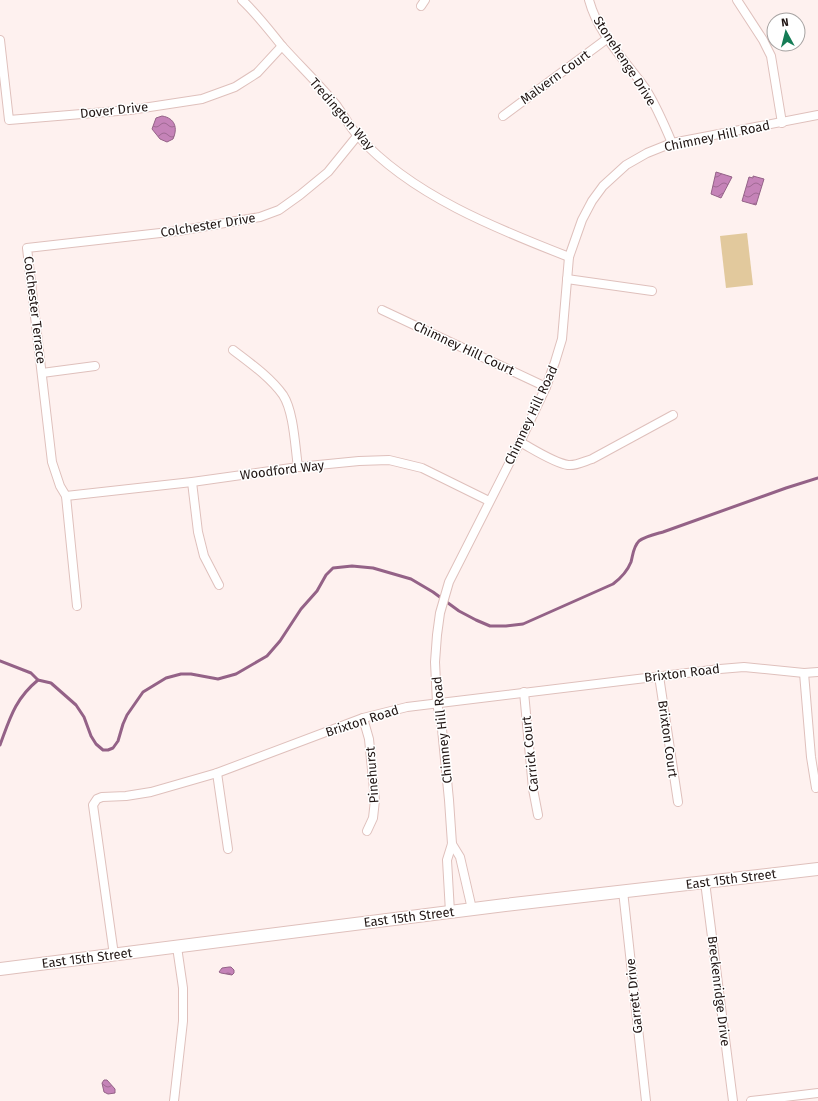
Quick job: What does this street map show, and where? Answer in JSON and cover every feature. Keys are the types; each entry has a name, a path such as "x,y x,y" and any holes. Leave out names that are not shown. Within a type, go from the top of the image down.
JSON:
{"main road":[{"name":"East 15th Street","path":"0,969 472,909 818,868"}],"street":[{"name":"Tredington Way","path":"242,0 253,10 282,46 336,106 358,135 394,168 424,189 451,205 512,234 569,257"},
{"name":"Stonehenge Drive","path":"589,0 597,21 646,90 672,143"},
{"path":"737,0 763,40 771,56 782,123"},
{"name":"Malvern Court","path":"503,116 608,38"},
{"name":"Dover Drive","path":"0,40 9,120 130,110 202,99 235,87 257,73 282,46"},
{"name":"Chimney Hill Road","path":"452,844 442,729 436,703 435,662 440,613 449,582 520,442 556,362 562,339 569,257 582,220 592,200 603,186 626,165 647,153 672,143 818,115"},
{"name":"Colchester Drive","path":"27,248 178,231 260,217 279,210 300,196 328,172 358,135"},
{"name":"Colchester Terrace","path":"27,248 52,462 60,486 66,496 77,606"},
{"path":"567,279 652,291"},
{"name":"Chimney Hill Court","path":"382,310 546,387"},
{"path":"232,350 270,380 283,396 292,420 298,467"},
{"name":"Colchester Terrace","path":"42,373 95,366"},
{"path":"520,442 552,459 568,465 579,464 673,415"},
{"name":"Woodford Way","path":"66,496 192,482 298,467 389,460 422,468 489,501"},
{"path":"192,482 198,532 204,556 219,585"},
{"name":"Brixton Road","path":"114,955 93,805 97,799 102,797 126,796 151,792 216,773 363,718 407,707 720,669 744,667 804,673 818,672"},
{"path":"804,673 811,757 816,788"},
{"name":"Brixton Court","path":"659,676 678,802"},
{"name":"Carrick Court","path":"524,692 533,789 538,815"},
{"name":"Pinehurst","path":"363,718 369,739 375,800 373,818 367,831"},
{"path":"216,773 228,849"},
{"path":"452,844 460,857 472,909"},
{"path":"450,912 447,860 452,844"},
{"name":"Breckenridge Drive","path":"705,882 733,1101"},
{"name":"Garrett Drive","path":"622,891 646,1101"},
{"path":"174,1101 183,1021 183,988 177,947"},
{"path":"751,1101 818,1093"}],"shaded area":[{"path":"747,233 753,285 726,288 720,236"}],"water":[{"path":"162,116 173,121 175,127 173,139 167,142 160,139 152,129 156,118"},
{"path":"716,172 732,177 721,198 711,194"},
{"path":"753,176 764,179 756,205 742,201 749,177 753,178"},
{"path":"231,967 234,970 232,975 219,972 222,968"},
{"path":"104,1080 107,1080 115,1089 115,1093 108,1094 104,1092 102,1083"}],"waterway":[{"path":"0,661 31,673 38,680 51,683 76,705 84,717 91,736 96,744 103,750 108,750 113,748 118,741 127,715 143,692 166,678 181,674 191,674 218,679 236,674 267,656 280,641 301,609 317,591 326,575 333,568 352,566 373,568 411,579 433,592 459,611 490,626 523,624 613,584 626,572 639,541 651,535 818,478"},
{"path":"0,745 14,710 24,694 38,680"}]}
